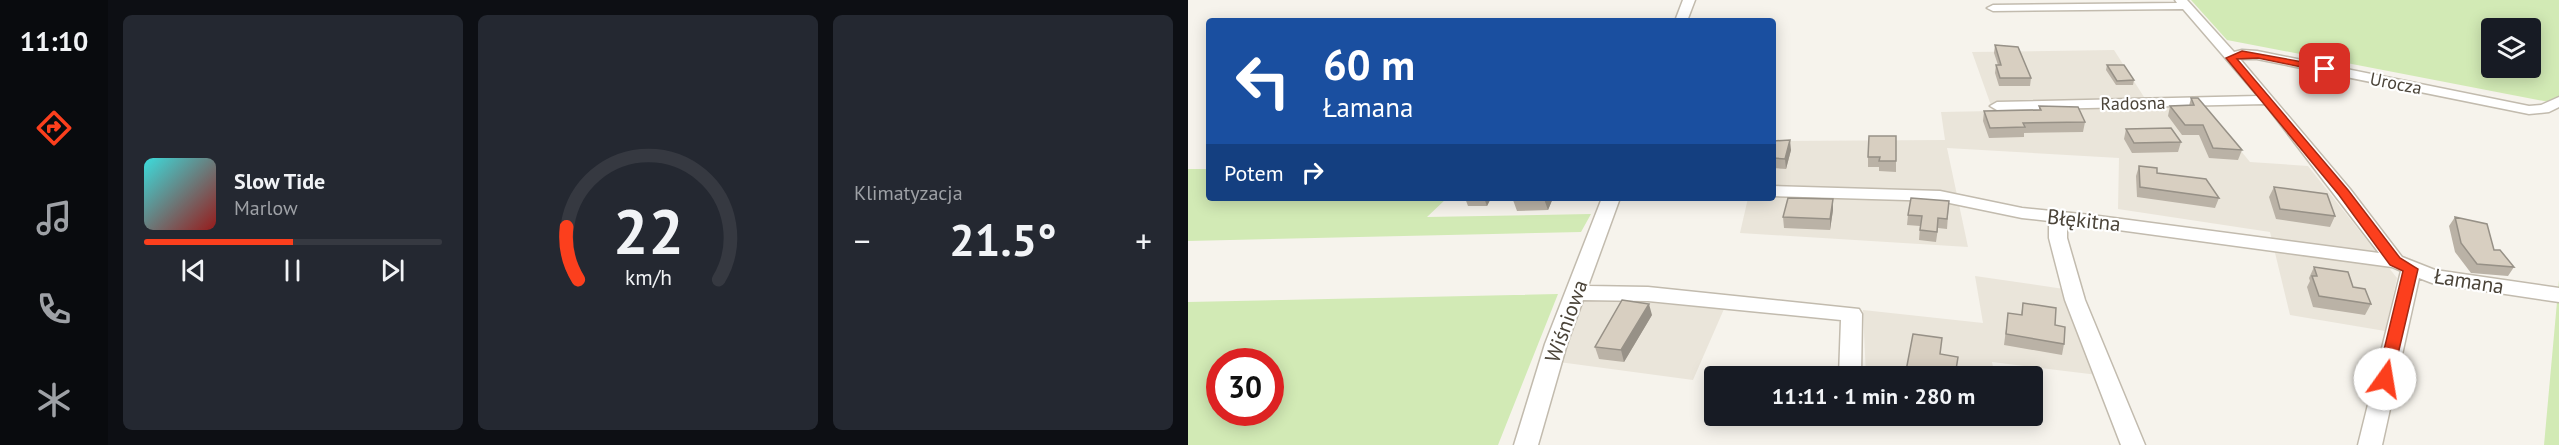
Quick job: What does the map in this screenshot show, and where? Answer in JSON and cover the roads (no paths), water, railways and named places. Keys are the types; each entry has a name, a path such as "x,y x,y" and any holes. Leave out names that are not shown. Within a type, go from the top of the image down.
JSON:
{"street":[{"path":"1682,18 1689,0"},
{"path":"1993,8 2183,3 2268,100 2403,265 2370,445"},
{"name":"Urocza","path":"2231,58 2242,54 2258,55 2529,110 2544,109 2559,101"},
{"name":"Radosna","path":"1998,106 2268,100"},
{"name":"Błękitna","path":"1776,191 1940,196 2022,213 2091,220 2403,265"},
{"name":"Wiśniowa","path":"1526,445 1556,344 1610,201"},
{"path":"2058,217 2058,238 2075,300 2133,445"},
{"name":"Łamana","path":"2403,265 2455,280 2559,295"},
{"path":"1575,293 1648,294 1852,314 1850,366"}]}
